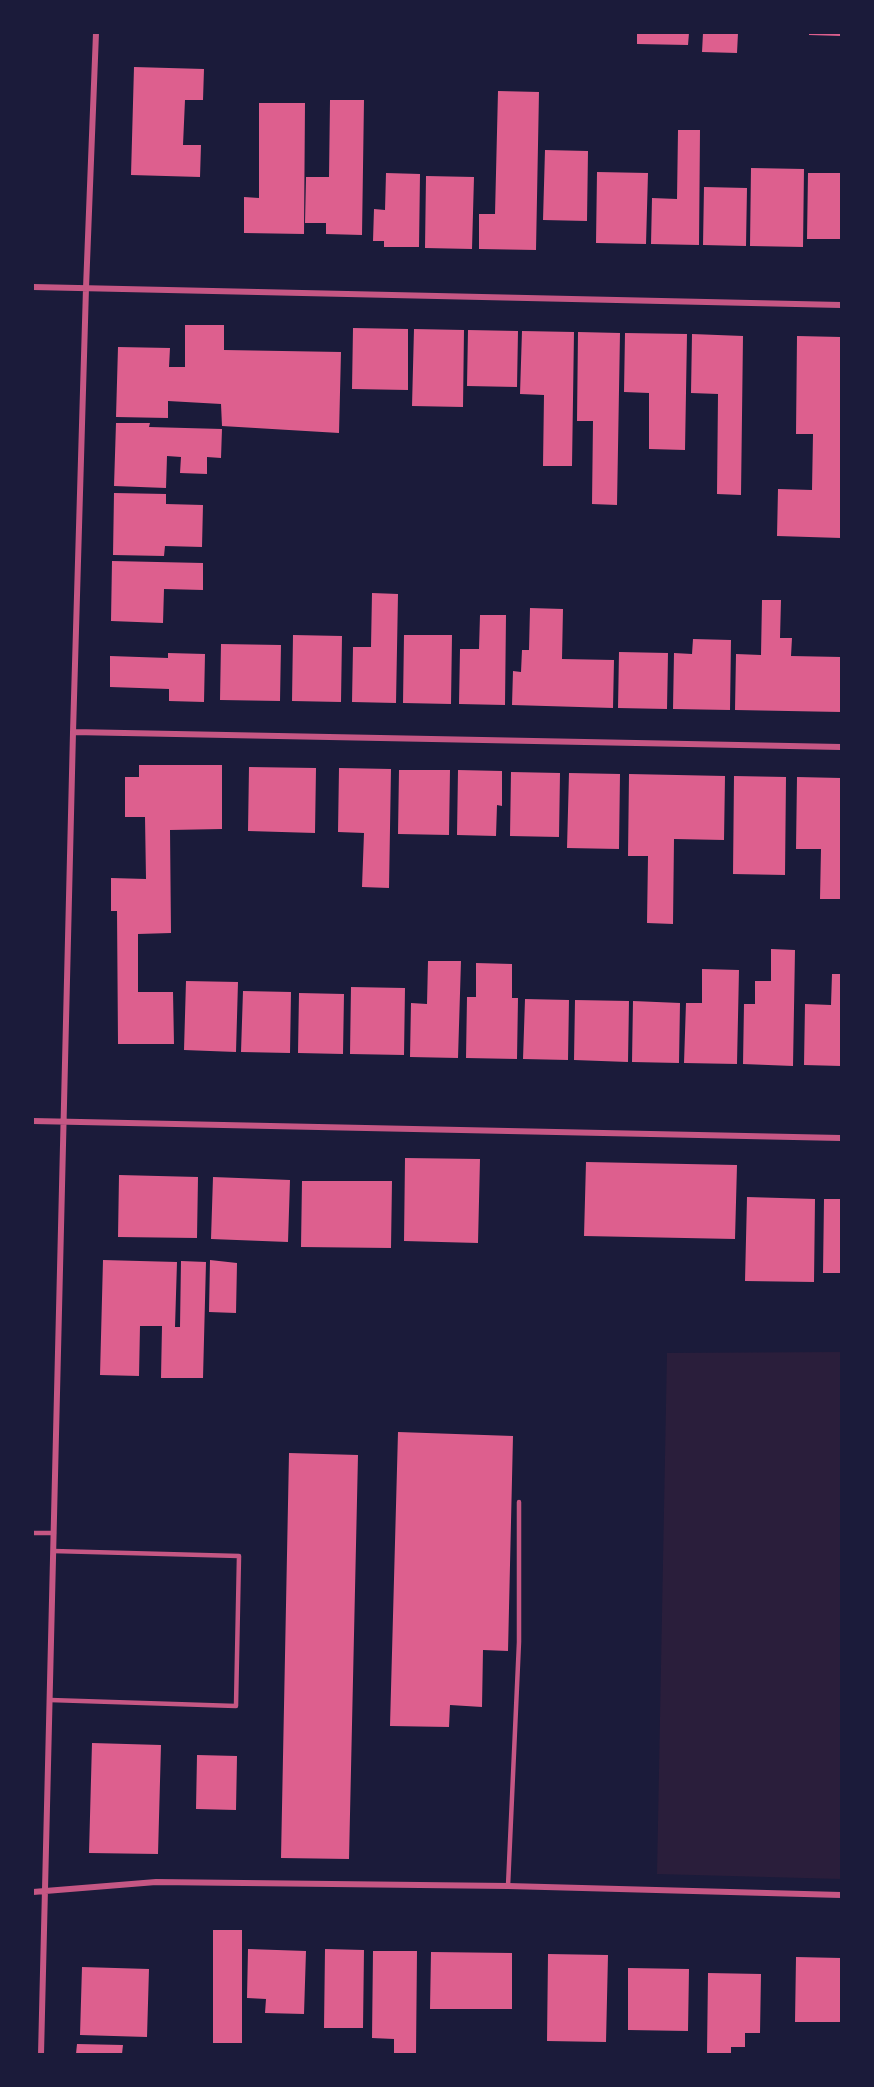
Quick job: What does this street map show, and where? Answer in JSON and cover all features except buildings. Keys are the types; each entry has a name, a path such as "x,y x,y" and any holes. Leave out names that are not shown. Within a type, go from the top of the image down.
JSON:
{"street":[{"path":"41,2054 73,732 96,33"},
{"path":"33,287 841,305"},
{"path":"73,732 841,747"},
{"path":"33,1121 841,1138"},
{"path":"33,1892 156,1882 508,1886 841,1895"}],"lane":[{"path":"508,1886 519,1642 519,1502"},
{"path":"33,1533 54,1533"},
{"path":"50,1700 236,1706 239,1556 54,1551"}],"shaded area":[{"path":"841,1352 841,1879 657,1874 667,1353"}]}
